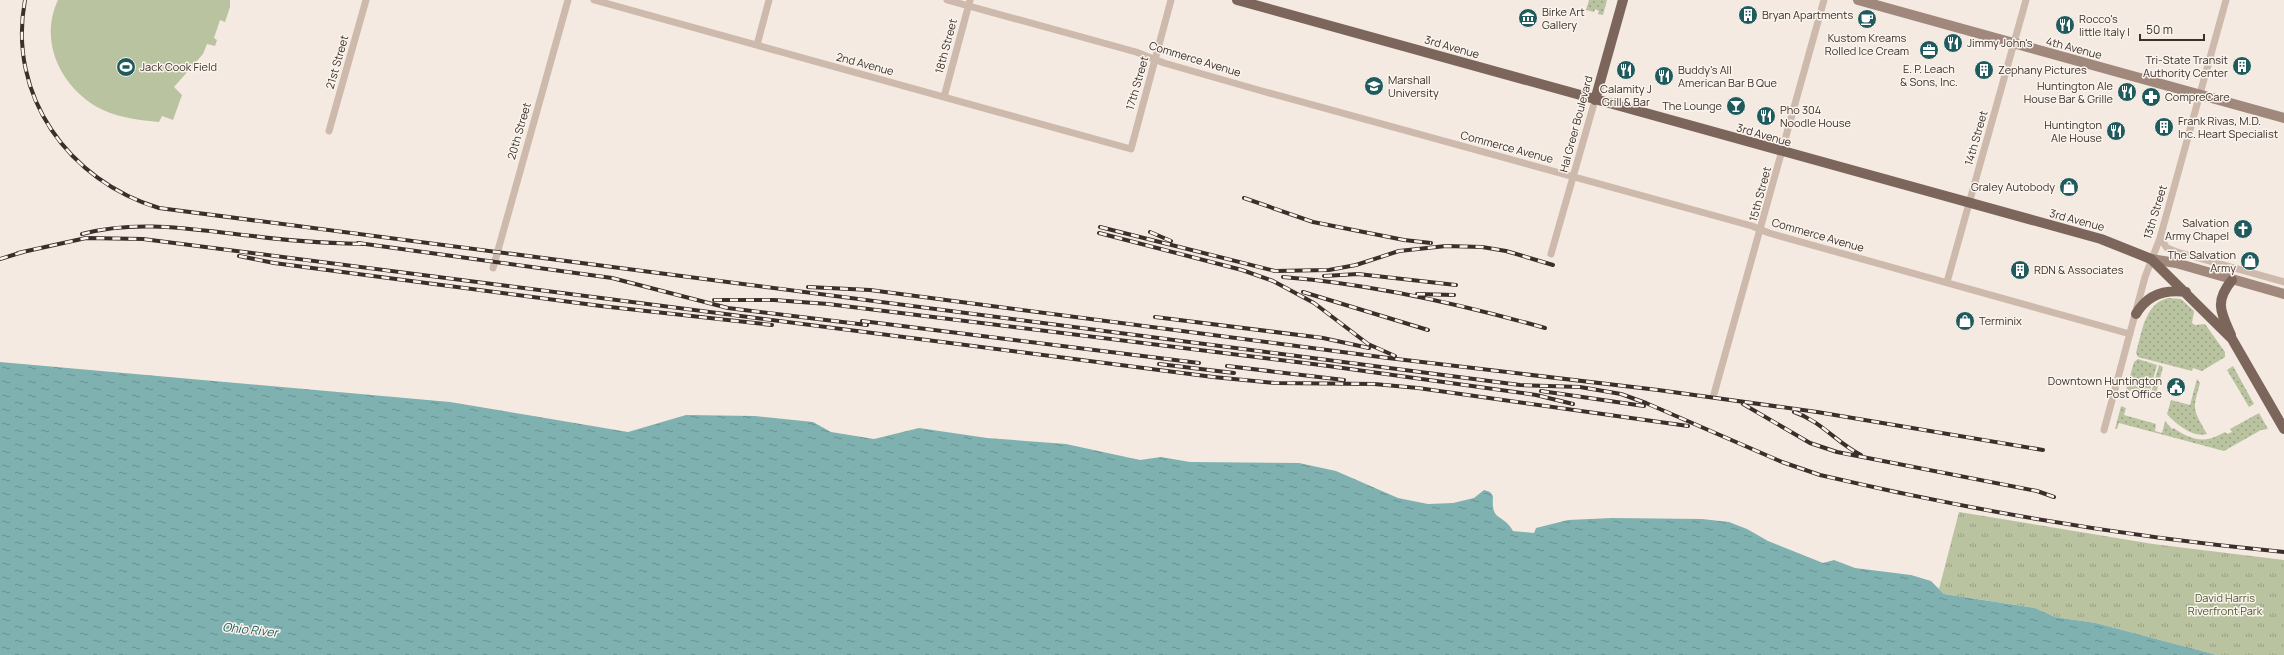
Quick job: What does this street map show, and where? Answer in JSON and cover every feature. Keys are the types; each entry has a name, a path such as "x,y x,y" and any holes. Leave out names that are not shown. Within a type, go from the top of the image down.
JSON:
{"main road":[{"name":"3rd Avenue","path":"1237,0 1969,204 2101,239 2151,259"},
{"name":"Hal Greer Boulevard","path":"1595,100 1623,0"},
{"path":"2151,259 2232,339"},
{"path":"2232,280 2224,292 2220,307 2232,339 2284,429"},
{"path":"2136,314 2145,301 2158,293 2170,291 2186,292"}],"street":[{"name":"21st Street","path":"329,131 366,0"},
{"name":"20th Street","path":"493,268 568,0"},
{"name":"2nd Avenue","path":"594,0 1130,149"},
{"path":"757,45 769,0"},
{"name":"Commerce Avenue","path":"947,0 969,3 1281,96 2130,334"},
{"name":"17th Street","path":"1130,149 1171,0"},
{"name":"15th Street","path":"1714,394 1824,0"},
{"name":"4th Avenue","path":"1858,0 2284,118"},
{"name":"14th Street","path":"1947,282 2026,0"},
{"name":"13th Street","path":"2104,430 2151,259 2160,238 2226,0"},
{"name":"18th Street","path":"944,97 969,3"},
{"name":"Hal Greer Boulevard","path":"1551,254 1595,100"},
{"path":"2160,238 2167,248 2177,252 2284,282"},
{"name":"3rd Avenue","path":"2151,259 2176,263 2284,294"}],"green space":[{"name":"Jack Cook Field","path":"58,0 230,0 230,7 225,22 220,20 214,38 217,40 215,46 207,44 203,54 174,87 182,95 173,120 162,116 159,122 116,115 103,110 88,101 65,77 53,48 51,32 53,16"},
{"path":"1589,0 1607,0 1603,15 1598,14 1599,11 1595,9 1594,12 1586,10"},
{"path":"2168,298 2181,299 2194,311 2192,323 2195,325 2205,324 2225,352 2225,357 2202,371 2193,368 2192,371 2138,357 2136,353 2145,320 2154,306 2160,301"},
{"path":"2138,359 2157,365 2149,394 2131,389 2128,397 2124,397 2134,362"},
{"path":"2159,365 2163,367 2156,394 2151,393"},
{"path":"2233,366 2254,404 2249,407 2227,370"},
{"path":"2197,379 2200,383 2195,410 2207,434 2202,435 2191,432 2180,426 2167,414 2171,400 2190,405"},
{"path":"2121,406 2126,408 2124,415 2156,424 2155,431 2162,433 2165,421 2172,429 2173,428 2187,436 2199,439 2211,438 2225,432 2227,434 2232,432 2230,429 2259,413 2268,429 2261,430 2224,451 2119,423 2117,429 2115,429"},
{"name":"David Harris Riverfront Park","path":"1959,512 2153,544 2284,560 2284,655 2217,655 2096,623 2055,617 2035,608 1944,594 1939,589"}],"water":[{"name":"Ohio River","path":"0,362 450,402 628,432 686,415 755,416 813,422 831,432 874,439 919,428 987,438 1066,444 1140,460 1161,457 1190,462 1299,463 1336,471 1398,498 1428,504 1453,503 1474,498 1484,490 1490,492 1493,496 1494,510 1496,514 1509,525 1513,531 1534,533 1536,528 1568,520 1612,518 1702,519 1729,522 1747,529 1768,541 1823,563 1834,560 1855,568 1911,575 1931,581 1944,594 2035,608 2055,617 2096,623 2217,655 0,655"}],"railway":[{"path":"25,0 22,35 26,69 36,101 52,130 72,156 98,178 127,195 159,208 1520,385 1580,387 1621,394 1646,403 1782,462 1820,475 1935,500 2109,531 2284,552"},
{"path":"1244,198 1313,222 1404,240 1431,243"},
{"path":"82,234 125,227 146,226 267,238 363,244"},
{"path":"1100,227 1275,271 1329,270 1356,265 1399,251 1446,246 1482,247 1506,251 1553,265"},
{"path":"1150,232 1171,241"},
{"path":"1099,233 1242,270 1273,281 1314,303 1368,344 1395,356"},
{"path":"18,253 86,238 143,239 1213,377 1275,383 1374,384 1418,388 1688,426"},
{"path":"358,243 612,278 728,308 867,325"},
{"path":"0,259 23,252"},
{"path":"239,256 274,263 601,306 772,325"},
{"path":"1324,276 1358,274 1456,285"},
{"path":"1283,277 1316,280 1416,296 1545,328"},
{"path":"808,287 870,290 1388,358 1658,390 1817,412 2043,450"},
{"path":"1303,292 1428,330"},
{"path":"1417,294 1454,295"},
{"path":"714,300 774,300 828,304 1321,365 1536,395 1573,404"},
{"path":"1155,317 1323,338 1369,348"},
{"path":"862,321 1199,363"},
{"path":"1159,364 1234,373"},
{"path":"1227,366 1344,380"},
{"path":"1541,391 1644,406"},
{"path":"1743,404 1810,443 1837,452 2037,491 2054,497"},
{"path":"1794,412 1821,426 1852,450 1861,455"}],"place":[{"name":"Bryan Apartments","path":"1748,15"},
{"name":"Birke Art Gallery","path":"1528,18"},
{"name":"Kustom Kreams Rolled Ice Cream","path":"1867,19"},
{"name":"Rocco's little Italy I","path":"2065,25"},
{"name":"Jimmy John's","path":"1953,43"},
{"name":"E. P. Leach & Sons, Inc.","path":"1929,50"},
{"name":"Tri-State Transit Authority Center","path":"2242,66"},
{"name":"Jack Cook Field","path":"126,67"},
{"name":"Calamity J Grill & Bar","path":"1626,70"},
{"name":"Zephany Pictures","path":"1984,70"},
{"name":"Buddy's All American Bar B Que","path":"1664,76"},
{"name":"Marshall University","path":"1374,86"},
{"name":"Huntington Ale House Bar & Grille","path":"2127,92"},
{"name":"CompreCare","path":"2151,97"},
{"name":"The Lounge","path":"1736,106"},
{"name":"Pho 304 Noodle House","path":"1766,116"},
{"name":"Frank Rivas, M.D. Inc. Heart Specialist","path":"2164,127"},
{"name":"Huntington Ale House","path":"2116,131"},
{"name":"Graley Autobody","path":"2069,187"},
{"name":"Salvation Army Chapel","path":"2243,229"},
{"name":"The Salvation Army","path":"2250,261"},
{"name":"RDN & Associates","path":"2020,270"},
{"name":"Terminix","path":"1965,321"},
{"name":"Downtown Huntington Post Office","path":"2176,387"}]}
